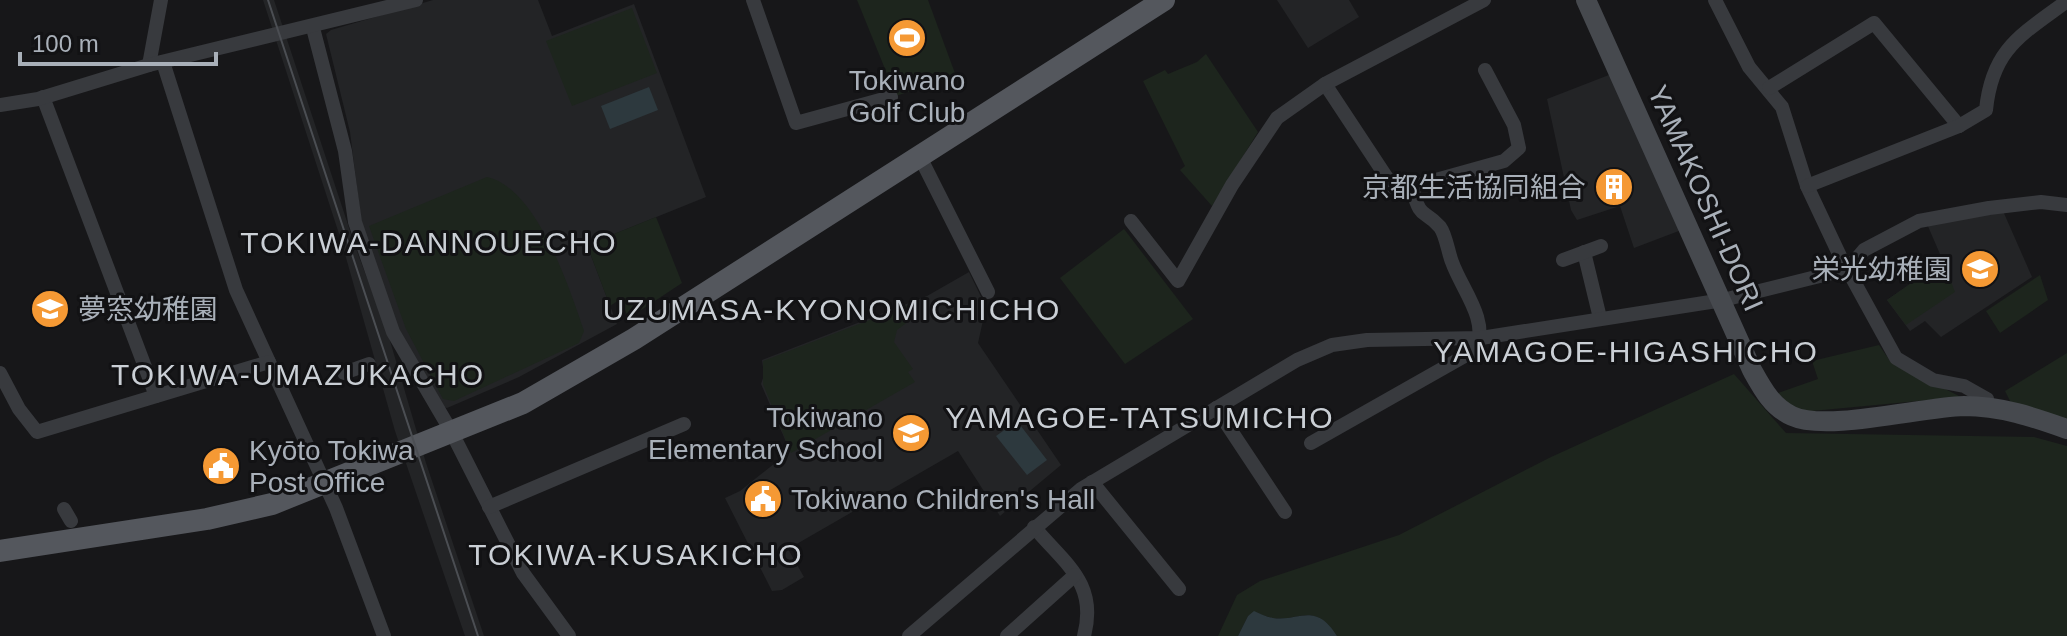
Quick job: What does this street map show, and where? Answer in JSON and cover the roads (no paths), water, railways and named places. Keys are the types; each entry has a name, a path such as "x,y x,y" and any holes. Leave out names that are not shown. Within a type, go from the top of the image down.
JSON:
{"main road":[{"path":"0,551 236,513 272,504 523,403 593,364 1164,0"}],"street":[{"path":"161,0 156,64 236,290 324,483 384,636"},
{"path":"0,105 43,97 156,64 313,28 416,0"},
{"path":"753,0 796,123 891,97"},
{"path":"1131,221 1178,281 1261,138 1277,118 1325,84 1484,0"},
{"name":"YAMAKOSHI-DORI","path":"1586,0 1756,379 1773,402 1790,416 1810,420 1965,406 2014,412 2067,429"},
{"path":"1715,0 1749,67 1782,107 1807,186 1896,358 1933,380 1980,393 1987,399 1986,408"},
{"path":"1807,186 1959,126 1986,110 1989,79 2008,48 2067,1"},
{"path":"1769,88 1874,23 1959,126"},
{"path":"313,28 345,151 355,222 393,332 451,431 523,573 569,636"},
{"path":"1325,84 1393,187 1412,189 1504,161 1517,153 1519,148 1514,125 1485,70"},
{"path":"43,97 156,396"},
{"path":"919,155 988,292"},
{"path":"1311,443 1477,349 1481,338 1470,295 1453,267 1441,228 1420,214 1412,189"},
{"path":"909,636 1034,527 1092,482 1170,439 1297,360 1332,345 1367,340 1481,338 1723,300 1848,269 1864,250 1919,221 2041,202 2067,205"},
{"path":"1563,260 1601,246"},
{"path":"1584,252 1600,318"},
{"path":"0,373 19,409 37,432 269,362"},
{"path":"344,373 369,364"},
{"path":"1216,408 1285,512"},
{"path":"489,507 684,424"},
{"path":"1092,482 1179,589"},
{"path":"1034,527 1088,595 1084,636"},
{"path":"1007,636 1075,575"}],"tram line":[{"path":"268,0 478,636"}],"place":[{"name":"Tokiwano Golf Club","path":"907,38"},
{"name":"京都生活協同組合","path":"1614,187"},
{"name":"栄光幼稚園","path":"1980,269"},
{"name":"夢窓幼稚園","path":"50,309"},
{"name":"Tokiwano Elementary School","path":"911,433"},
{"name":"Kyōto Tokiwa Post Office","path":"221,466"},
{"name":"Tokiwano Children's Hall","path":"763,499"}],"district":[{"name":"TOKIWA-DANNOUECHO","path":"429,243"},
{"name":"UZUMASA-KYONOMICHICHO","path":"832,310"},
{"name":"YAMAGOE-HIGASHICHO","path":"1626,352"},
{"name":"TOKIWA-UMAZUKACHO","path":"298,375"},
{"name":"YAMAGOE-TATSUMICHO","path":"1140,418"},
{"name":"TOKIWA-KUSAKICHO","path":"636,555"}]}
